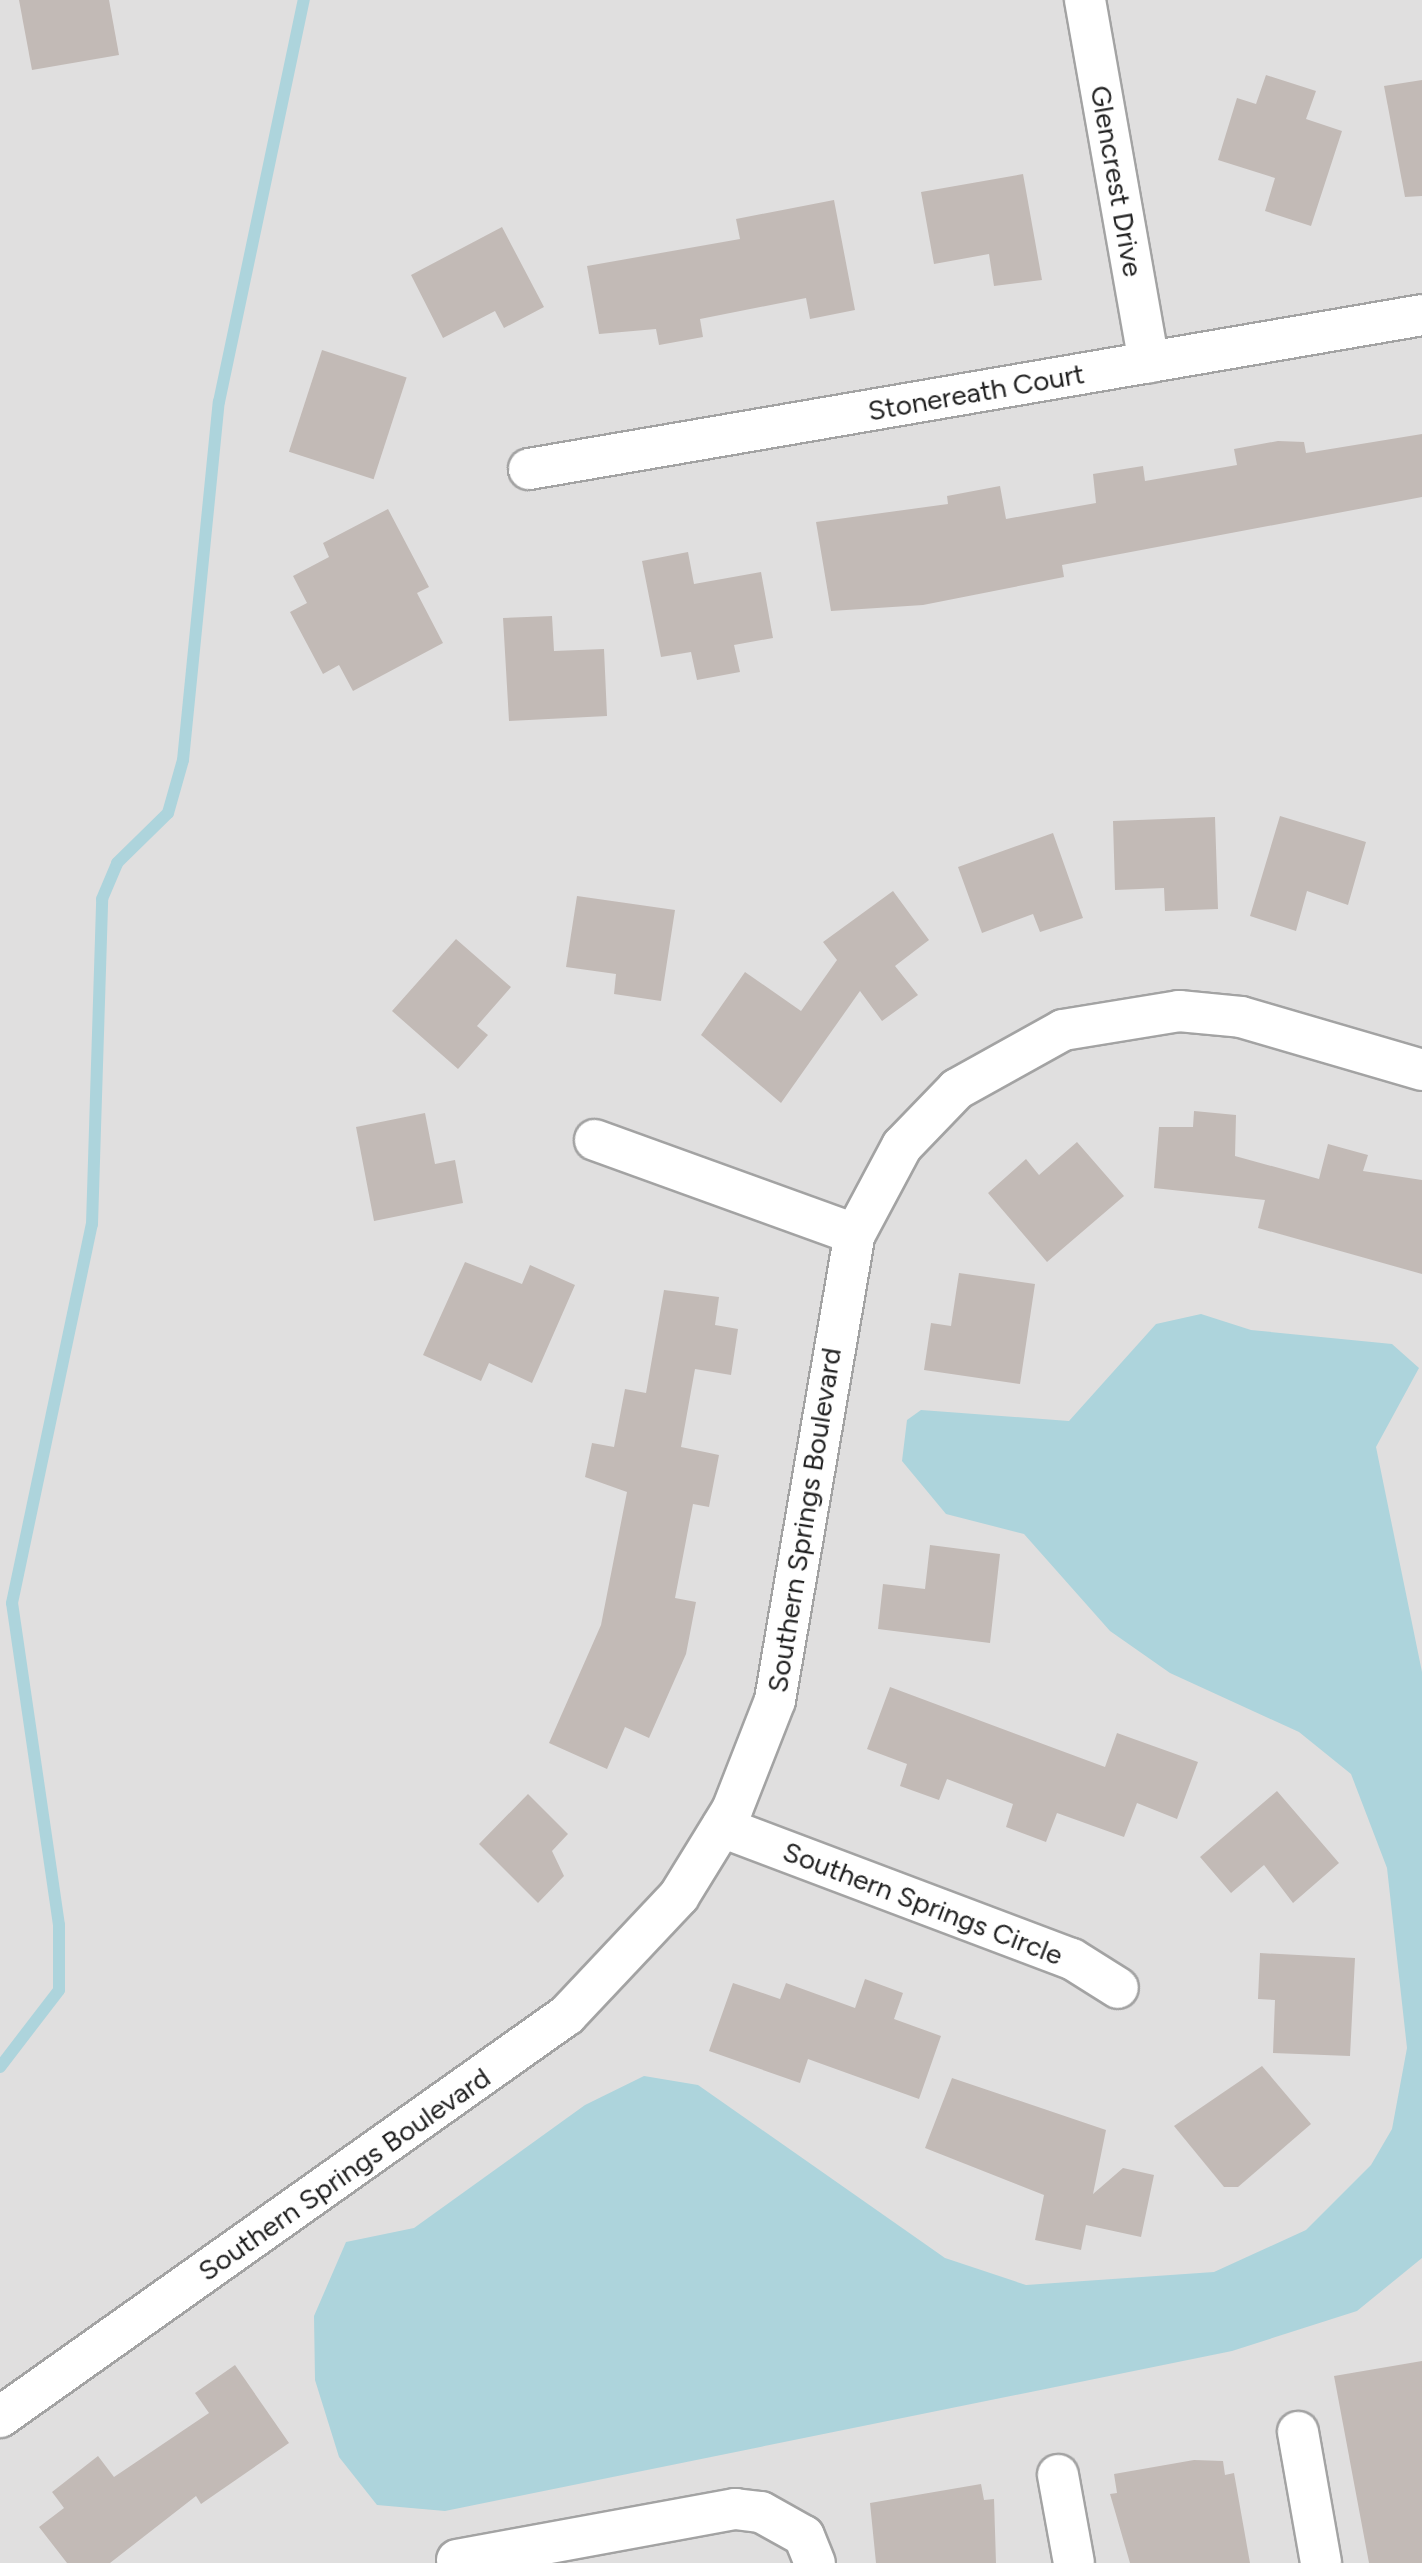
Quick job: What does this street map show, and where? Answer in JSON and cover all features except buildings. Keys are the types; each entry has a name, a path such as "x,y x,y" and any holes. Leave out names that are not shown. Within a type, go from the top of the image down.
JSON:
{"street":[{"name":"Glencrest Drive","path":"1085,0 1149,362"},
{"name":"Stonereath Court","path":"529,469 1422,315"},
{"name":"Southern Springs Boulevard","path":"0,2417 566,2016 652,1929 722,1827 775,1700 855,1234 902,1146 957,1089 1082,1024 1222,1014 1422,1070"},
{"path":"596,1140 855,1234"},
{"name":"Southern Springs Circle","path":"722,1827 1072,1959 1118,1988"},
{"path":"1298,2432 1321,2563"},
{"path":"1058,2475 1074,2563"},
{"path":"457,2560 735,2509 762,2512 810,2549"}],"shaded area":[{"path":"0,0 1422,0 1422,2563 0,2563"}],"water":[{"path":"1201,1314 1251,1330 1392,1344 1419,1368 1376,1447 1422,1672 1422,2258 1357,2311 1232,2351 445,2511 377,2505 339,2457 315,2380 314,2316 346,2242 414,2228 585,2105 644,2076 698,2085 945,2258 1026,2285 1214,2272 1306,2230 1371,2165 1392,2129 1407,2048 1387,1868 1351,1774 1299,1732 1170,1673 1110,1631 1024,1534 946,1514 902,1461 907,1420 921,1410 1069,1421 1156,1324"}],"waterway":[{"path":"0,2067 59,1990 59,1925 12,1603 92,1224 102,899 117,863 168,813 183,760 219,402 304,0"}]}
